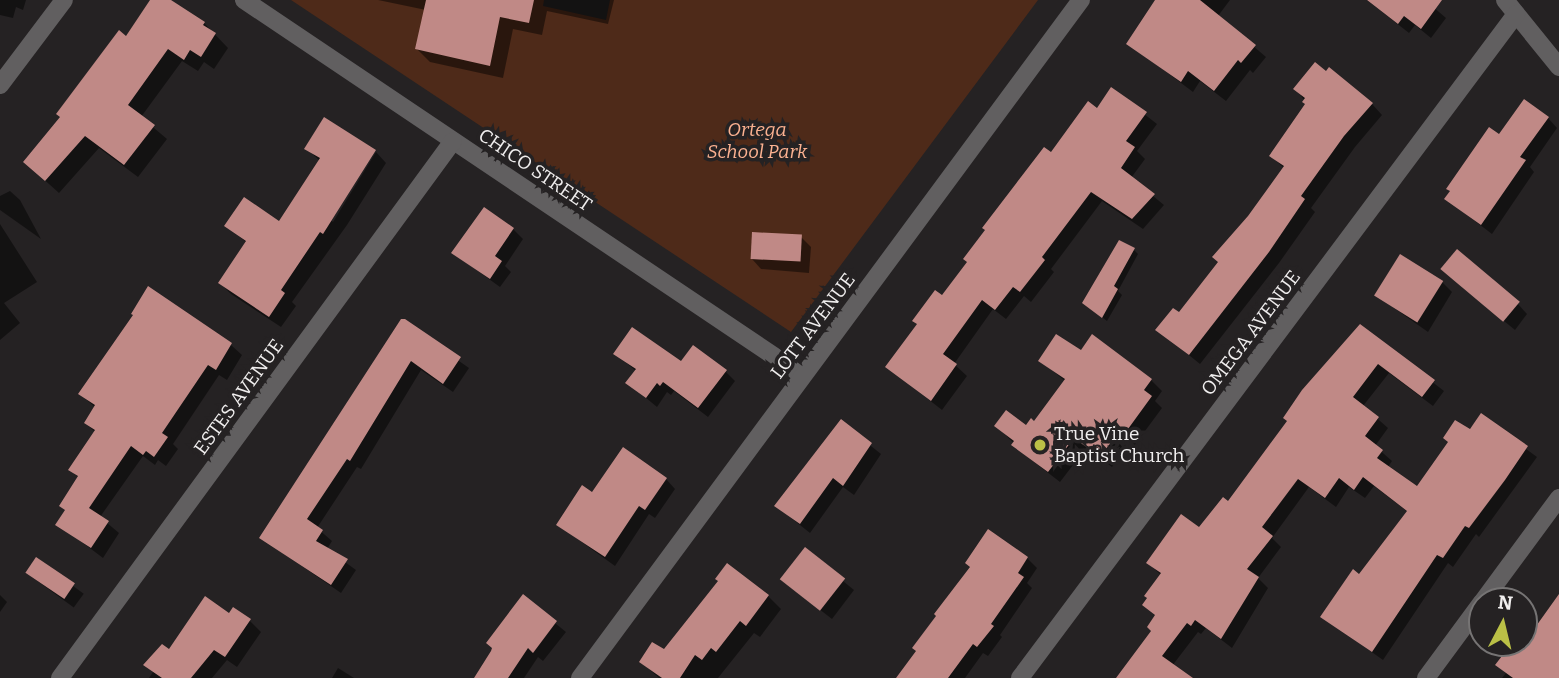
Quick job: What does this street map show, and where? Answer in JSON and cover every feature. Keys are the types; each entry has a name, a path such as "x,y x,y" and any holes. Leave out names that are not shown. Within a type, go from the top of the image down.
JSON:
{"street":[{"path":"0,85 64,0"},
{"name":"CHICO STREET","path":"244,0 802,375"},
{"name":"LOTT AVENUE","path":"580,678 1080,0"},
{"path":"1511,7 1559,66"},
{"name":"OMEGA AVENUE","path":"1020,678 1511,7"},
{"name":"ESTES AVENUE","path":"60,678 453,141"},
{"path":"1494,587 1559,498"},
{"path":"1426,678 1468,622"}],"green space":[{"name":"Ortega School Park","path":"291,0 544,0 543,6 606,20 610,0 1038,0 791,332"}],"building":[{"path":"150,0 171,0 205,22 203,25 216,33 201,57 190,50 184,60 168,49 128,105 155,125 124,165 85,136 45,181 23,162 60,117 56,114 119,30 126,36"},
{"path":"426,0 534,0 529,23 500,17 490,66 415,49"},
{"path":"1155,0 1200,0 1256,45 1241,63 1238,60 1214,91 1188,71 1181,82 1126,44"},
{"path":"1367,0 1442,0 1421,29 1404,16 1398,24"},
{"path":"1315,62 1326,71 1329,67 1373,103 1344,136 1301,196 1305,199 1269,252 1189,355 1155,330 1173,308 1179,312 1218,262 1212,257 1248,216 1284,166 1269,156 1305,104 1302,102 1305,98 1293,89"},
{"path":"1111,87 1147,112 1126,141 1135,147 1121,168 1155,194 1132,219 1091,192 1042,257 1045,260 1020,292 1013,287 995,310 982,300 943,354 957,364 931,401 885,367 917,324 912,321 935,290 942,295 967,262 963,259 985,230 982,228 1044,147 1051,152 1088,101 1097,108"},
{"path":"1524,99 1549,117 1520,157 1526,160 1481,225 1444,199 1450,191 1446,189 1489,127 1499,134"},
{"path":"324,117 376,150 323,234 320,232 281,290 285,293 269,317 218,283 246,241 224,226 244,197 279,221 320,158 304,149"},
{"path":"484,207 514,228 495,256 502,261 490,279 451,253"},
{"path":"752,232 802,235 801,262 751,259"},
{"path":"1119,240 1135,248 1114,286 1118,289 1102,318 1082,303"},
{"path":"1457,249 1520,302 1503,322 1440,269"},
{"path":"1400,254 1443,281 1417,323 1374,296"},
{"path":"148,286 232,343 216,370 208,365 162,433 168,437 154,457 146,451 143,455 131,446 89,508 109,521 91,548 55,525 65,510 59,506 78,476 68,470 95,430 84,423 95,405 78,394 133,315 131,314"},
{"path":"401,319 405,319 461,357 443,384 411,361 350,461 347,459 307,519 323,530 316,541 348,559 331,585 259,538"},
{"path":"1360,324 1435,380 1422,397 1378,364 1353,397 1379,417 1365,436 1383,450 1377,458 1417,486 1448,442 1443,438 1455,420 1470,429 1481,413 1528,446 1505,480 1469,528 1465,526 1443,558 1437,555 1372,652 1320,617 1353,569 1359,574 1407,511 1363,477 1354,490 1339,478 1325,498 1298,479 1262,527 1273,536 1247,569 1259,577 1221,639 1195,620 1191,626 1187,623 1162,656 1193,678 1116,678 1151,631 1147,627 1155,615 1142,605 1147,598 1144,596 1161,573 1146,563 1181,514 1199,527 1223,497 1228,501 1287,421 1283,418 1302,390"},
{"path":"632,327 681,361 693,345 727,370 698,408 663,382 660,386 657,383 646,398 625,383 636,369 613,354"},
{"path":"1056,334 1081,350 1092,334 1152,379 1144,390 1152,396 1120,440 1115,437 1100,457 1074,438 1048,472 1011,445 1014,441 994,426 1006,410 1026,425 1031,418 1034,421 1065,379 1038,361"},
{"path":"841,419 872,443 843,486 833,478 800,524 774,506"},
{"path":"623,447 667,478 645,510 639,506 605,557 556,525 582,485 592,492"},
{"path":"988,529 1028,557 1018,573 1024,577 991,624 994,626 977,647 973,644 948,678 896,678 916,651 912,648 936,616 934,614 970,567 965,563"},
{"path":"805,547 845,578 820,611 780,579"},
{"path":"36,557 75,583 64,599 25,573"},
{"path":"727,563 769,595 746,626 740,621 716,652 711,648 702,660 695,655 680,678 662,678 639,662 652,642 664,649 718,581 715,579"},
{"path":"523,594 557,621 533,653 528,648 508,678 474,678 491,651 492,648 486,643"},
{"path":"1559,594 1559,678 1513,678 1495,665 1501,657 1538,657 1538,623"},
{"path":"205,596 229,613 233,607 251,619 225,657 214,650 191,678 162,678 143,665 162,644 169,649"}],"place":[{"name":"True Vine Baptist Church","path":"1040,445"}]}
